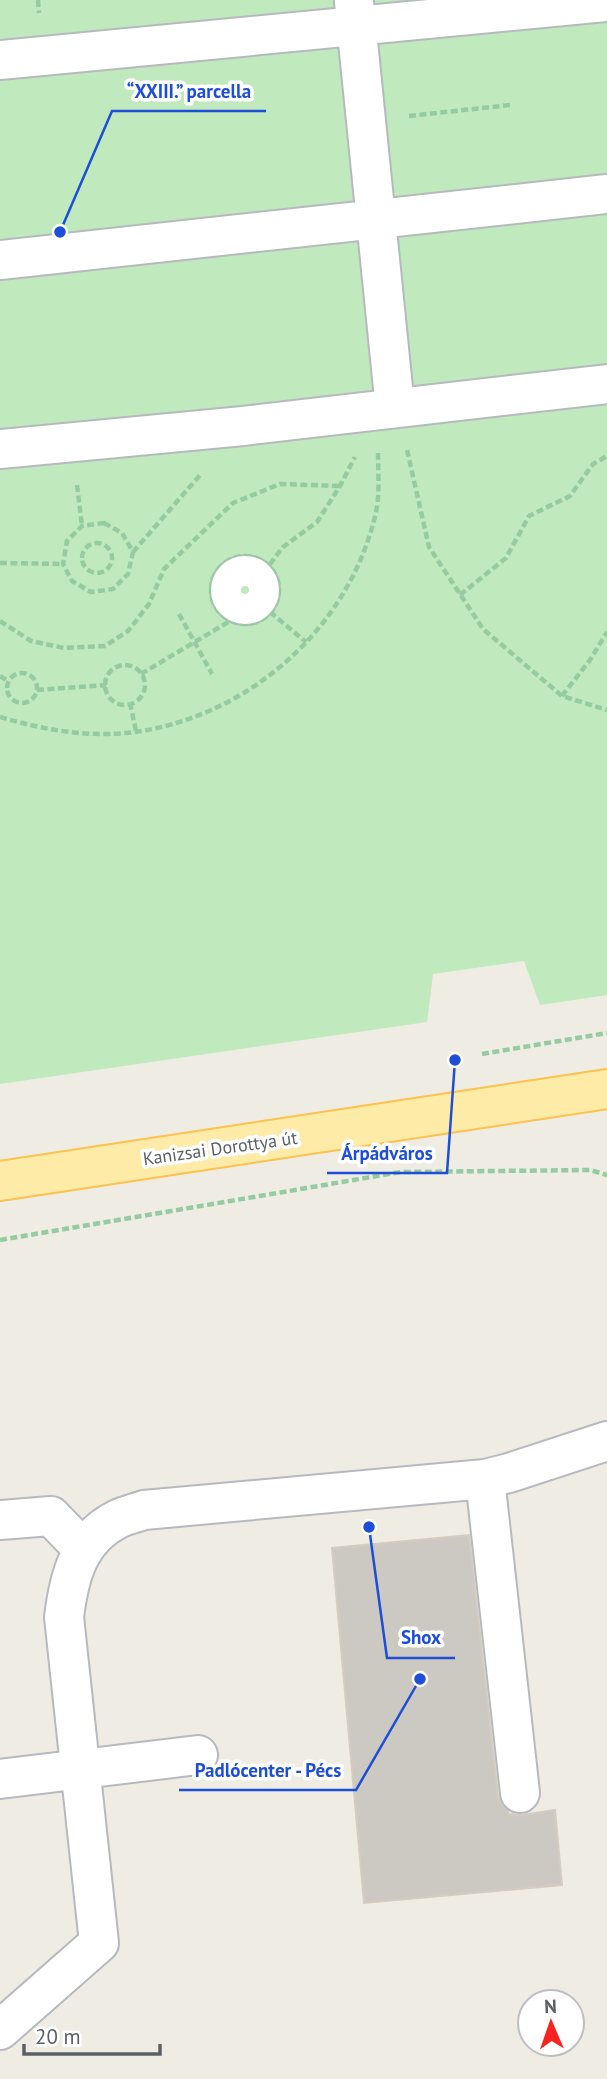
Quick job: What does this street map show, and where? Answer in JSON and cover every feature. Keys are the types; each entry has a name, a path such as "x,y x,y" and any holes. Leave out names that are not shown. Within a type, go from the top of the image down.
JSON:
{"main road":[{"name":"Kanizsai Dorottya út","path":"0,1181 601,1094"}],"street":[{"path":"0,60 356,13 607,2"},
{"path":"356,13 376,219 387,415"},
{"path":"0,260 607,194"},
{"path":"0,449 387,415 607,384"},
{"path":"0,2030 99,1943 64,1617 68,1584 75,1564 96,1534 118,1519 144,1510 485,1479 607,1441"},
{"path":"485,1479 520,1793"},
{"path":"0,1520 51,1516 83,1549"},
{"path":"0,1779 198,1755"}],"path":[{"path":"366,121 510,105"},
{"path":"306,642 265,586 251,556 230,559 214,574 211,594 220,614 239,624 260,621 265,586 283,547 317,522 340,486 351,461 387,415"},
{"path":"387,415 429,547 484,629 562,696 607,710"},
{"path":"0,717 36,728 81,734 136,731 170,725 212,710 252,689 287,662 318,630 344,593 364,553 376,510 387,415"},
{"path":"133,552 122,533 104,523 82,526 67,541 63,564 72,581 91,592 113,589 128,574 133,552 243,426"},
{"path":"460,595 506,558 529,516 570,496 593,464 607,456"},
{"path":"0,621 31,641 64,648 105,646 128,631 149,604 164,569 233,503 280,484 340,486"},
{"path":"92,543 101,543 109,548 113,557 110,566 103,572 93,573 85,568 82,559 84,549 92,543"},
{"path":"0,563 63,564"},
{"path":"178,614 212,674"},
{"path":"141,674 231,620"},
{"path":"562,696 590,660 607,632"},
{"path":"125,665 137,669 141,674 144,691 136,701 124,705 113,701 105,690 105,678 113,668 125,665"},
{"path":"25,673 34,678 37,691 29,702 20,703 11,699 7,690 8,681 16,674 25,673"},
{"path":"0,676 8,681"},
{"path":"37,691 106,685"},
{"path":"130,703 136,731"},
{"path":"482,1054 607,1032"},
{"path":"0,1240 401,1172 590,1170 607,1175"}],"green space":[{"path":"0,0 607,0 607,995 540,1005 524,961 433,974 427,1022 0,1084"}],"building":[{"path":"469,1535 498,1796 508,1814 522,1815 555,1810 562,1885 364,1903 332,1548"}],"place":[{"name":"“XXIII.” parcella","path":"60,232"},
{"name":"Árpádváros","path":"455,1060"},
{"name":"Shox","path":"369,1527"},
{"name":"Padlócenter - Pécs","path":"420,1679"}]}
